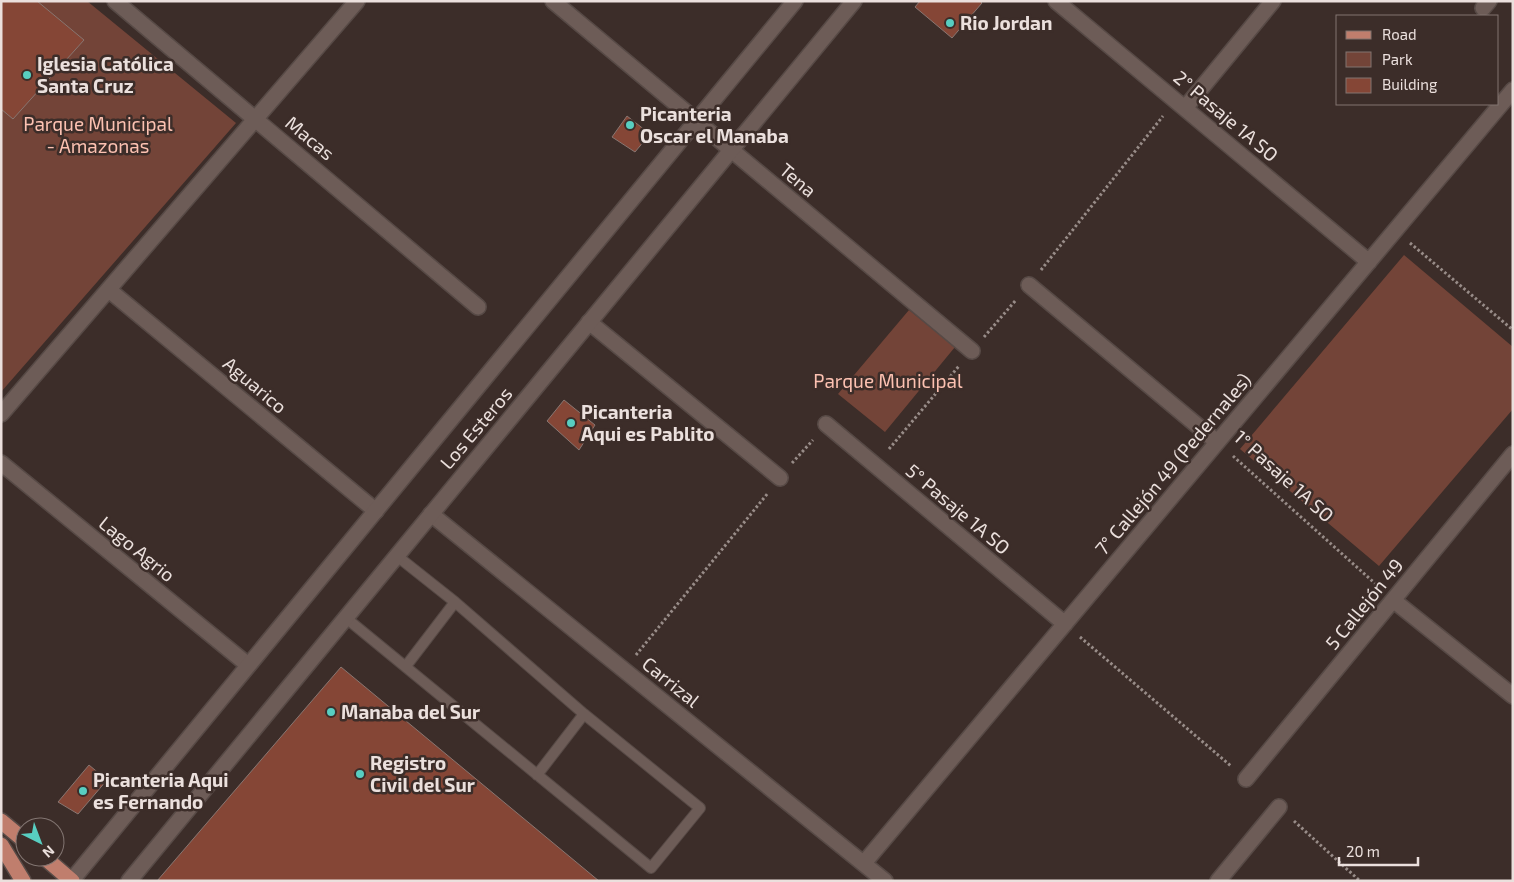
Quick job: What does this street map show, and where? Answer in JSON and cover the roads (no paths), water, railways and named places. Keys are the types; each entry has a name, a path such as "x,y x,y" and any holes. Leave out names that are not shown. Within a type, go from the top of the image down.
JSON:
{"main road":[{"path":"1,821 15,833"},
{"path":"1,845 23,881"},
{"path":"56,867 72,880"}],"street":[{"name":"Macas","path":"115,1 478,307"},
{"path":"1,414 257,120 357,1"},
{"name":"Tena","path":"553,1 972,351"},
{"name":"Los Esteros","path":"72,880 796,1"},
{"name":"Los Esteros","path":"129,881 854,1"},
{"name":"2° Pasaje 1A SO","path":"1056,1 1369,262"},
{"path":"1185,108 1273,1"},
{"name":"7° Callejón 49 (Pedernales)","path":"864,863 1513,90"},
{"name":"1° Pasaje 1A SO","path":"1029,284 1217,442"},
{"name":"Aguarico","path":"109,290 376,511"},
{"path":"589,322 780,478"},
{"name":"5° Pasaje 1A SO","path":"826,424 1065,624"},
{"name":"5 Callejón 49","path":"1246,780 1513,454"},
{"name":"Lago Agrio","path":"1,463 248,665"},
{"name":"Carrizal","path":"431,514 885,881"},
{"path":"1394,600 1513,696"},
{"path":"1218,881 1279,807"}],"lane":[{"path":"346,618 651,868 700,808 584,714 455,602 396,556"},
{"path":"406,666 455,602"},
{"path":"537,775 584,714"}],"place":[{"name":"Rio Jordan","path":"950,23"},
{"name":"Iglesia Católica Santa Cruz","path":"27,75"},
{"name":"Picanteria Oscar el Manaba","path":"630,125"},
{"name":"Picanteria Aqui es Pablito","path":"571,423"},
{"name":"Manaba del Sur","path":"331,712"},
{"name":"Registro Civil del Sur","path":"360,774"},
{"name":"Picanteria Aqui es Fernando","path":"83,791"}],"park label":[{"name":"Parque Municipal - Amazonas","path":"98,135"},
{"name":"Parque Municipal","path":"888,381"}]}
